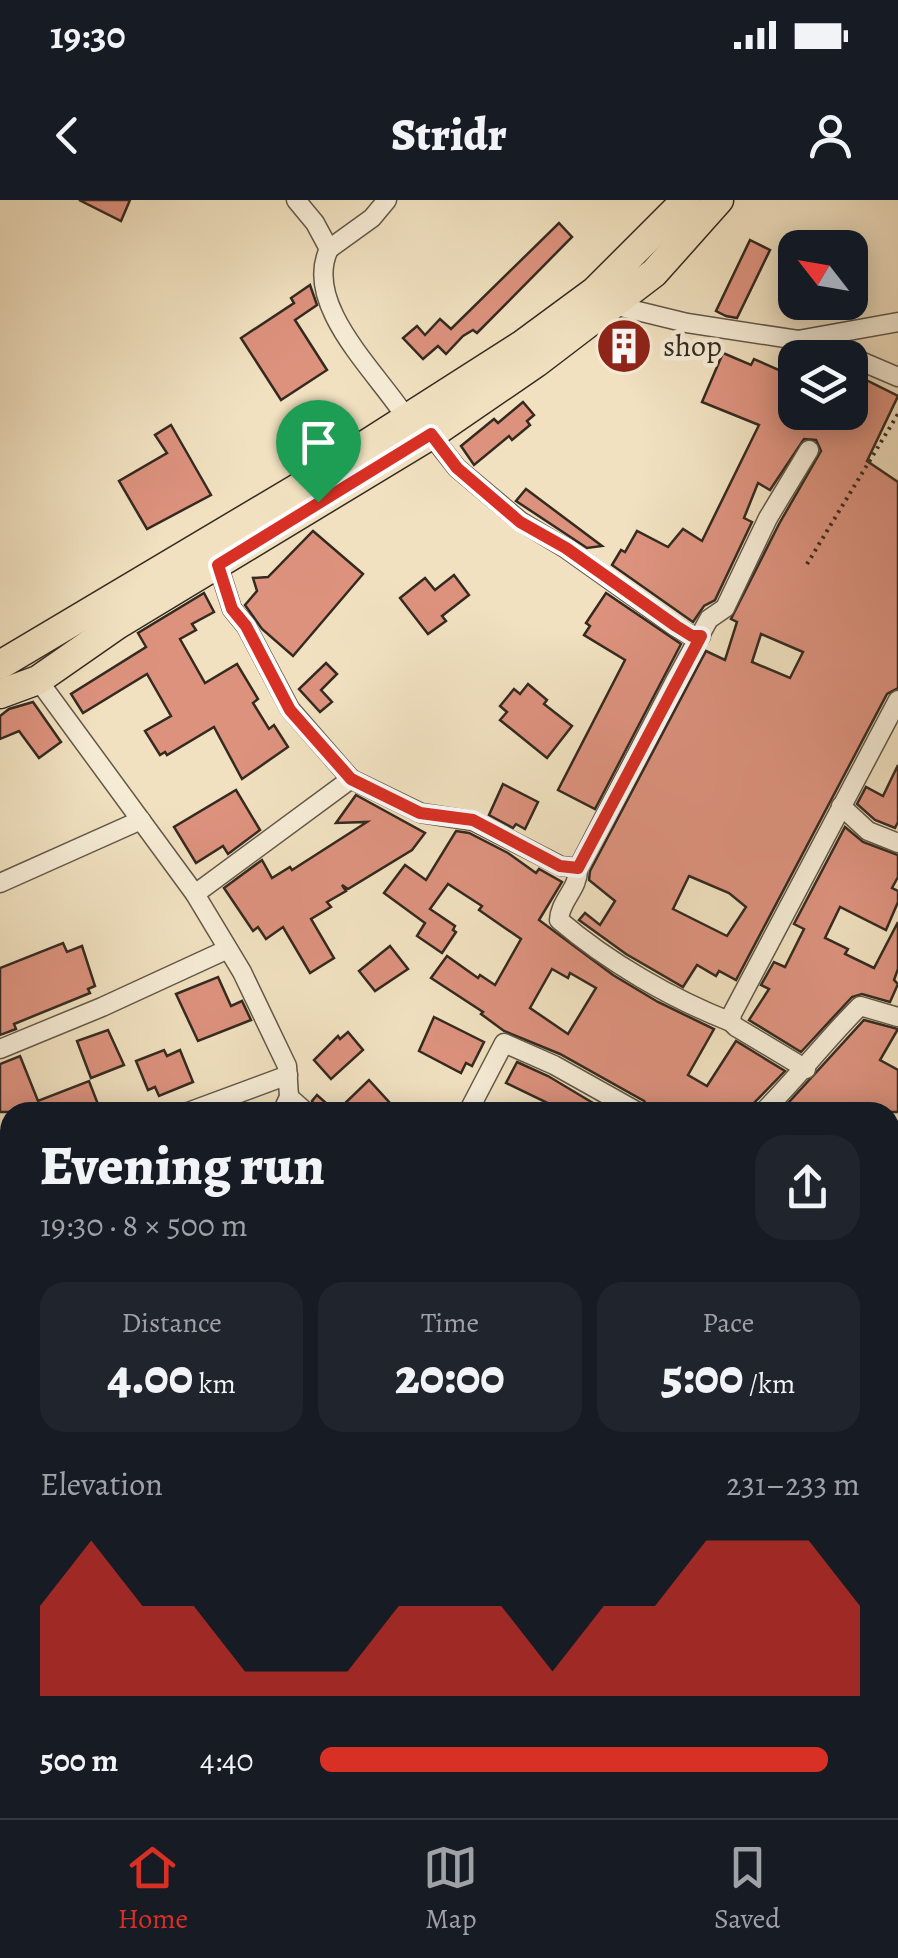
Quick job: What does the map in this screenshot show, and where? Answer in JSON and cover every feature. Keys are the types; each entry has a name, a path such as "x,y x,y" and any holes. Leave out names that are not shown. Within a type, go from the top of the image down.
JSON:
{"main road":[{"path":"0,694 38,680 116,625 431,434 604,299 686,200"},
{"path":"0,664 407,419 523,344 654,273 719,200"}],"street":[{"path":"296,200 329,249"},
{"path":"387,200 372,218 329,249 320,274 326,302 407,419"},
{"path":"604,299 798,340 898,322"},
{"path":"868,364 898,377"},
{"path":"431,434 457,468 520,522 566,548 663,618 692,636 701,636"},
{"path":"806,1069 732,1022 674,998 560,920 560,913 578,883 578,868 709,620 725,608 768,518 808,450"},
{"path":"218,565 232,609 246,626 290,710 351,779 420,813 473,820 560,866 578,868"},
{"path":"38,680 195,894 228,949 287,1066 286,1102"},
{"path":"732,1022 747,980 898,700"},
{"path":"195,894 351,779"},
{"path":"841,806 868,831 898,844"},
{"path":"0,882 141,820"},
{"path":"0,1049 102,1008 228,949"},
{"path":"773,1102 860,1006 898,1017"},
{"path":"473,1102 504,1043 554,1065 620,1102"},
{"path":"216,1102 288,1076"}],"path":[{"path":"807,564 898,414"}],"building":[{"path":"79,200 130,200 121,221"},
{"path":"559,223 572,237 477,333 473,330 463,336 446,354 438,346 423,359 403,338 417,326 425,335 440,319 451,329"},
{"path":"750,240 770,250 737,318 726,316 716,311"},
{"path":"310,285 317,305 295,320 327,370 281,400 241,338 294,303 291,298"},
{"path":"723,353 751,365 754,359 778,370 778,430 868,430 868,381 898,396 867,461 898,482 898,688 887,694 736,980 719,971 716,976 697,965 683,987 626,954 579,920 585,913 600,925 615,901 589,880 590,871 706,651 725,660 737,622 731,619 821,451 816,440 804,439 770,490 758,483 744,518 752,522 715,600 704,606 693,622 612,565 637,531 668,547 683,529 702,541 759,425 702,402","holes":["761,634 803,652 790,678 752,662","689,876 729,893 746,907 727,936 673,909"]},
{"path":"523,402 534,415 527,421 530,425 512,440 509,436 474,465 461,446"},
{"path":"171,425 211,495 147,529 119,481 167,453 155,435"},
{"path":"526,489 602,546 587,548 516,501"},
{"path":"313,531 363,574 293,656 262,629 245,605 257,591 253,578 268,577"},
{"path":"454,575 469,595 442,616 446,621 428,634 400,598 425,578 435,590"},
{"path":"204,593 214,612 192,624 196,630 180,639 205,683 237,664 258,699 253,703 269,729 274,725 288,747 242,779 214,727 167,755 160,755 145,731 171,716 147,674 83,713 71,694 146,647 138,633"},
{"path":"606,593 681,644 595,809 558,790 625,660 584,635 590,626 586,623"},
{"path":"326,663 337,674 321,690 332,702 320,712 299,689"},
{"path":"528,684 547,700 544,704 572,726 547,758 500,720 507,712 500,706 514,689 520,694"},
{"path":"33,702 61,742 39,758 19,731 0,739 0,716"},
{"path":"898,765 895,828 875,820 857,804 866,787 883,796"},
{"path":"503,784 538,802 525,829 516,824 513,828 489,815"},
{"path":"236,790 260,830 228,854 223,846 196,863 174,827"},
{"path":"356,795 425,833 412,850 348,889 342,885 346,891 327,902 331,907 311,919 334,958 310,973 283,927 266,939 258,927 253,931 224,888 262,860 272,878 290,867 292,870 367,822 336,823"},
{"path":"845,827 863,842 898,855 898,877 892,888 898,891 898,902 886,930 840,907 825,938 848,949 845,954 874,968 898,922 898,969 894,980 898,984 890,1002 862,994 852,997 801,1052 749,1020 769,989 761,985 774,962 785,967 804,929 794,924"},
{"path":"456,831 469,833 508,853 536,873 539,869 562,882 539,920 613,975 714,1029 688,1075 707,1086 736,1041 785,1071 755,1102 645,1102 560,1054 504,1031 483,1012 431,978 447,956 495,985 521,939 448,884 430,909 455,926 456,932 442,953 417,936 425,923 384,893 405,865 426,880","holes":["552,969 568,978 570,973 596,988 568,1034 530,1008"]},
{"path":"63,943 67,952 82,946 95,986 88,989 90,993 14,1024 16,1029 0,1035 0,968"},
{"path":"390,946 408,969 375,991 359,971"},
{"path":"218,977 231,1006 242,1001 251,1020 198,1041 176,994"},
{"path":"434,1017 484,1042 472,1066 466,1063 461,1073 419,1051"},
{"path":"864,1020 898,1029 880,1060 898,1070 898,1102 789,1102"},
{"path":"108,1030 124,1065 91,1078 77,1041"},
{"path":"348,1032 363,1050 331,1079 314,1060 338,1036 340,1039"},
{"path":"164,1050 167,1056 180,1050 193,1082 159,1096 155,1087 148,1090 136,1061"},
{"path":"20,1056 38,1101 89,1081 97,1102 0,1102 0,1064"},
{"path":"517,1062 591,1102 545,1102 506,1083"},
{"path":"369,1080 389,1102 346,1102"}],"place":[{"name":"shop","path":"624,346"}],"route":[{"path":"431,434 457,468 520,522 566,548 650,610 692,636 701,636 578,868 560,866 525,850 473,820 420,813 351,779 290,710 246,626 232,609 218,565 318,502 431,434"}]}
